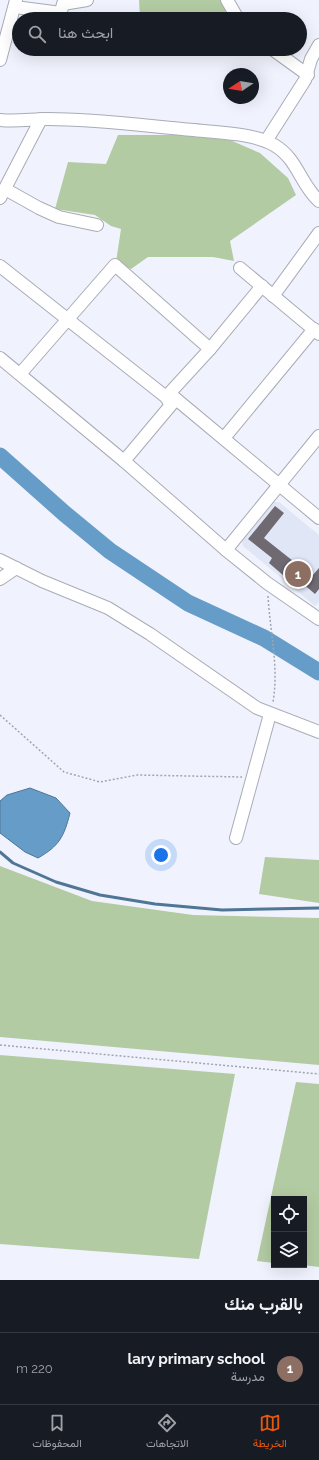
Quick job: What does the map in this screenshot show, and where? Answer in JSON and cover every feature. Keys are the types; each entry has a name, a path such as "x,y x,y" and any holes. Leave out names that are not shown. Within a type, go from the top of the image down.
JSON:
{"street":[{"path":"61,12 63,4 87,0"},
{"path":"227,0 234,12"},
{"path":"15,3 46,12"},
{"path":"0,60 12,35"},
{"path":"266,141 308,75 311,59 319,45"},
{"path":"282,56 308,75"},
{"path":"41,119 2,193 60,217 97,225"},
{"path":"0,120 12,121 41,119 149,126 220,133 266,141 281,149 293,161 308,189 319,201"},
{"path":"273,296 314,248 319,232"},
{"path":"20,374 115,265 210,349"},
{"path":"0,266 171,401 224,438 319,518"},
{"path":"224,438 317,331 240,268"},
{"path":"124,461 210,349 262,286"},
{"path":"0,358 124,461 226,550 267,582 319,619"},
{"path":"226,550 319,436"},
{"path":"0,560 42,581 108,608 150,634 257,708 319,732"},
{"path":"0,579 16,568"},
{"path":"236,838 270,714"}],"path":[{"path":"267,582 275,657 275,688 270,714"},
{"path":"0,715 64,772 100,782 137,775 253,777"},
{"path":"0,1045 319,1074"}],"shaded area":[{"path":"272,502 279,502 319,535 319,602 315,606 243,546 242,540"}],"green space":[{"path":"139,0 222,0 226,12 140,12"},
{"path":"118,135 178,135 230,140 260,153 288,178 296,195 230,241 234,261 213,257 148,257 131,269 116,262 121,229 111,226 95,215 55,209 68,162 106,164"},
{"path":"265,857 319,860 319,903 259,894"},
{"path":"0,866 92,901 193,915 319,918 319,1065 0,1037"},
{"path":"0,1055 235,1074 199,1259 0,1244"},
{"path":"296,1082 319,1084 319,1267 307,1266 307,1196 271,1196"},
{"path":"271,1197 271,1263 257,1261"}],"water":[{"path":"30,788 56,798 70,813 60,840 45,854 38,858 25,852 0,833 0,801 7,795"}],"building":[{"path":"275,506 284,513 264,538 312,576 319,568 319,589 315,594 288,571 284,576 269,563 272,558 248,539"}],"waterway":[{"path":"0,456 65,514 110,551 188,603 264,638 319,672"},
{"path":"0,852 13,863 56,882 100,895 155,904 222,910 319,908"}],"place":[{"name":"lary primary school","path":"298,574"}]}
